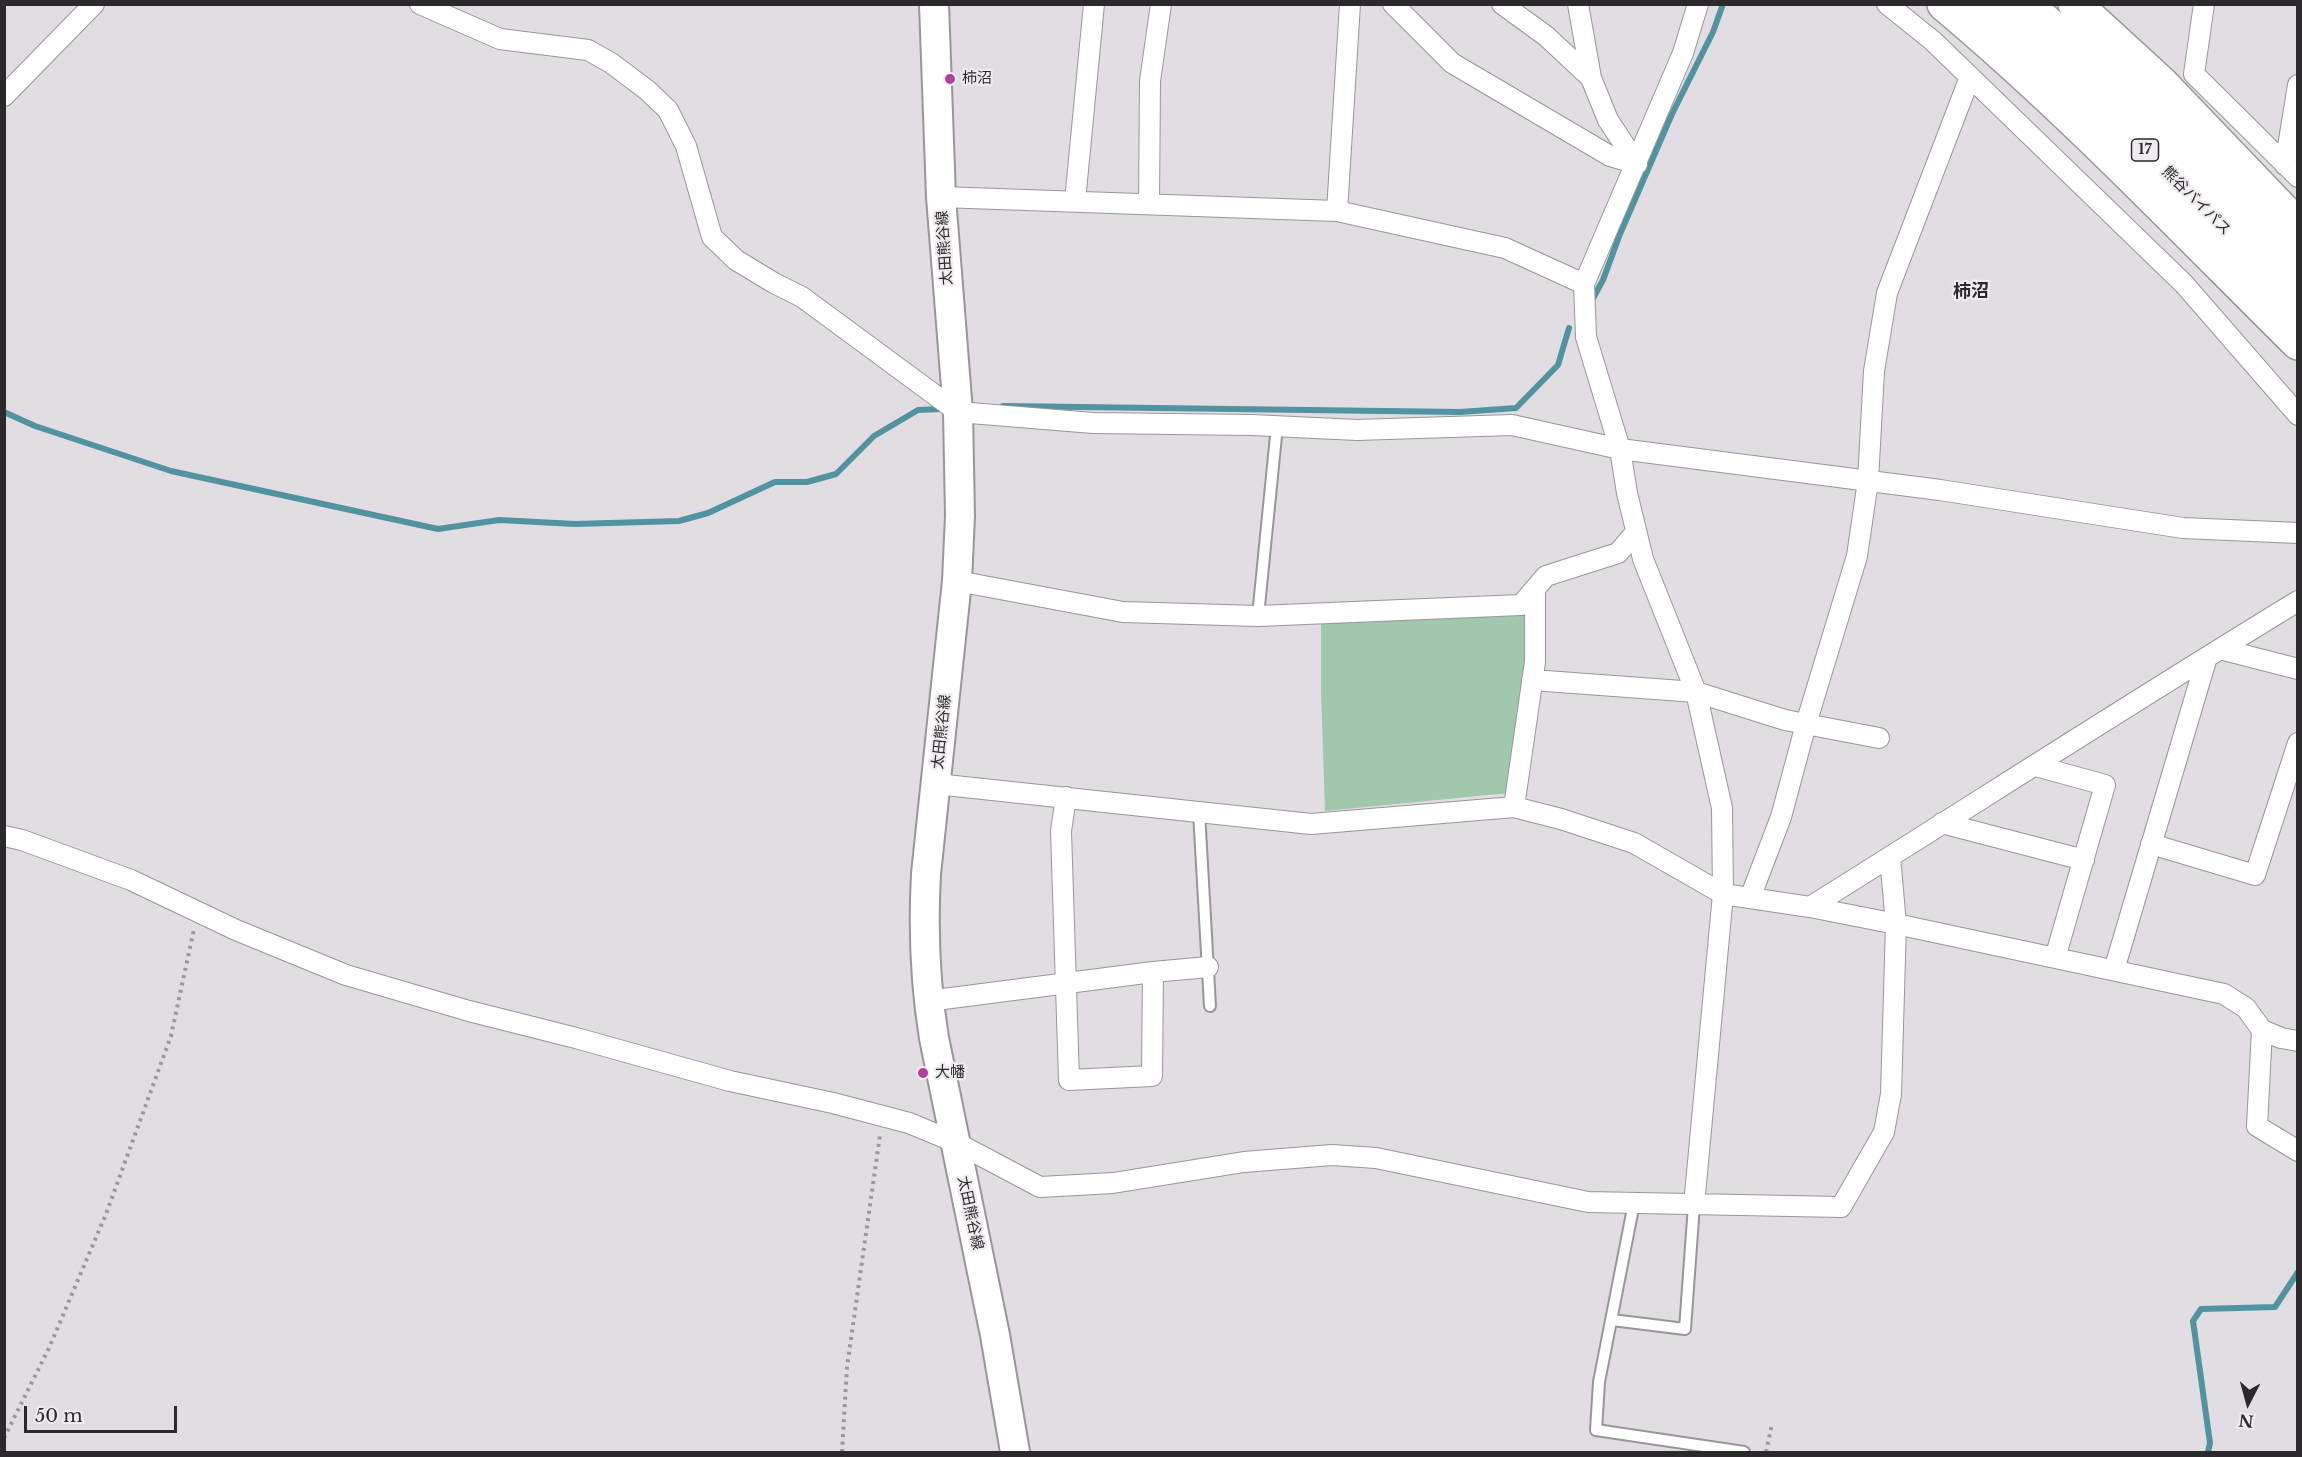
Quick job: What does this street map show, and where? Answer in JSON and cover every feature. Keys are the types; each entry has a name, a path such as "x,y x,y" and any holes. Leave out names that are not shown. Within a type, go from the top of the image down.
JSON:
{"highway":[{"name":"17","path":"1944,4 1989,42 2104,152 2298,343"},
{"name":"熊谷バイパス","path":"1985,4 2115,120 2298,304"},
{"name":"熊谷バイパス","path":"2026,4 2115,83 2298,263"},
{"path":"2075,4 2161,83 2298,226"}],"main road":[{"name":"太田熊谷線","path":"934,4 941,197 958,412 960,516 957,581 923,917 928,1001 1016,1452"}],"street":[{"path":"4,96 94,4"},
{"path":"420,4 500,39 588,50 611,63 647,90 668,110 686,146 712,237 736,260 802,297 958,412 1093,423 1277,426 1357,430 1512,425 1620,449 1868,480 2183,528 2298,533"},
{"path":"1075,201 1094,4"},
{"path":"1149,203 1150,81 1161,4"},
{"path":"1337,211 1350,4"},
{"path":"1393,4 1452,63 1610,156 1637,164"},
{"path":"1502,4 1546,36 1591,78"},
{"path":"1578,4 1591,78 1608,120 1637,164"},
{"path":"1694,1205 1723,894 1722,808 1696,692 1643,559 1627,493 1620,449 1586,337 1584,285 1683,53 1698,4"},
{"path":"1887,4 1933,41 2184,284 2298,415"},
{"path":"2204,4 2194,74 2291,171"},
{"path":"1750,898 1781,817 1806,724 1857,556 1868,480 1874,371 1887,292 1970,77"},
{"path":"2291,171 2298,85"},
{"path":"941,197 1337,211 1505,248 1584,285"},
{"path":"957,581 1123,612 1258,616 1521,604 1546,576 1618,553 1636,532"},
{"path":"1514,807 1535,662 1535,589"},
{"path":"1810,907 1942,822 2036,766 2298,601"},
{"path":"2213,653 2298,669"},
{"path":"2114,970 2151,844 2213,653"},
{"path":"1532,680 1696,692 1785,720 1879,738"},
{"path":"2151,844 2256,874 2298,743"},
{"path":"2036,766 2105,785 2055,958"},
{"path":"936,784 1311,824 1514,807 1561,819 1634,843 1723,894 1810,907 1896,924 2224,994 2246,1008 2262,1029 2281,1038 2298,1041"},
{"path":"1066,797 1062,831 1069,1080 1152,1076 1153,972"},
{"path":"1942,822 2084,860"},
{"path":"4,836 22,840 131,880 236,930 346,975 469,1011 729,1081 832,1103 909,1123 955,1142 1040,1187 1113,1183 1244,1161 1332,1155 1376,1158 1588,1202 1842,1207 1884,1132 1891,1094 1896,924 1890,857"},
{"path":"928,1001 1208,967"},
{"path":"2262,1029 2257,1126 2298,1151"}],"lane":[{"path":"1258,616 1277,426"},
{"path":"1199,812 1210,1006"},
{"path":"1634,1203 1599,1382 1596,1430 1744,1452"},
{"path":"1612,1320 1685,1329 1694,1205"}],"path":[{"path":"4,1438 48,1348 106,1214 171,1036 197,912"},
{"path":"842,1452 847,1367 872,1185 884,1116"},
{"path":"1766,1452 1772,1424"}],"green space":[{"path":"1528,610 1526,673 1509,793 1325,811 1321,622"}],"waterway":[{"path":"1591,302 1603,280 1620,234 1672,114 1713,32 1723,4"},
{"path":"1003,406 1460,412 1516,408 1558,365 1569,328"},
{"path":"4,412 35,426 171,471 438,529 499,520 575,524 679,521 708,513 775,482 807,482 836,474 874,436 918,410 940,409"},
{"path":"2208,1452 2210,1443 2193,1321 2201,1309 2275,1307 2298,1272"}],"place":[{"name":"柿沼","path":"950,79"},
{"name":"大幡","path":"923,1073"}],"district":[{"name":"柿沼","path":"1971,292"}]}
